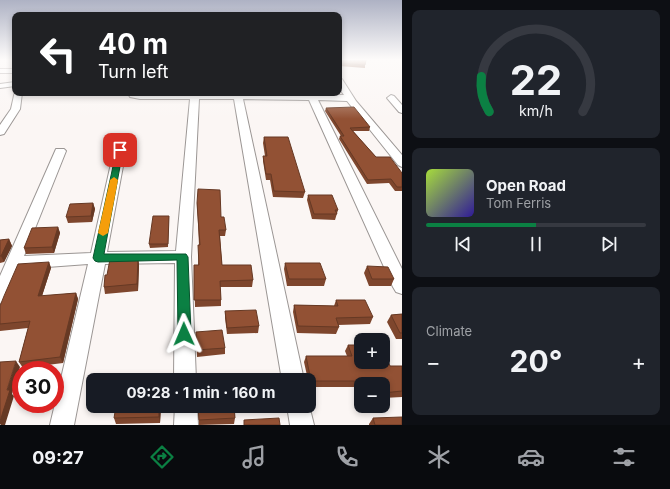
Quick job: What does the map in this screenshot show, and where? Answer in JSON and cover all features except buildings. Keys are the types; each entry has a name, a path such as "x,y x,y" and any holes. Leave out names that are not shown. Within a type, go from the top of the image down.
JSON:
{"street":[{"path":"0,86 12,84"},
{"path":"342,87 348,98 381,134 402,163"},
{"path":"0,132 16,110 19,103 18,96"},
{"path":"185,373 183,257 195,96"},
{"path":"237,96 292,373"},
{"path":"305,96 402,286"},
{"path":"319,96 348,98"},
{"path":"391,98 402,110"},
{"path":"62,425 120,150"},
{"path":"0,296 60,151"},
{"path":"14,264 98,258 183,257"},
{"path":"186,413 186,425"},
{"path":"299,413 302,425"}],"slow traffic":[{"path":"103,233 114,180"}],"route":[{"path":"120,150 98,258 183,257 184,334"}]}
